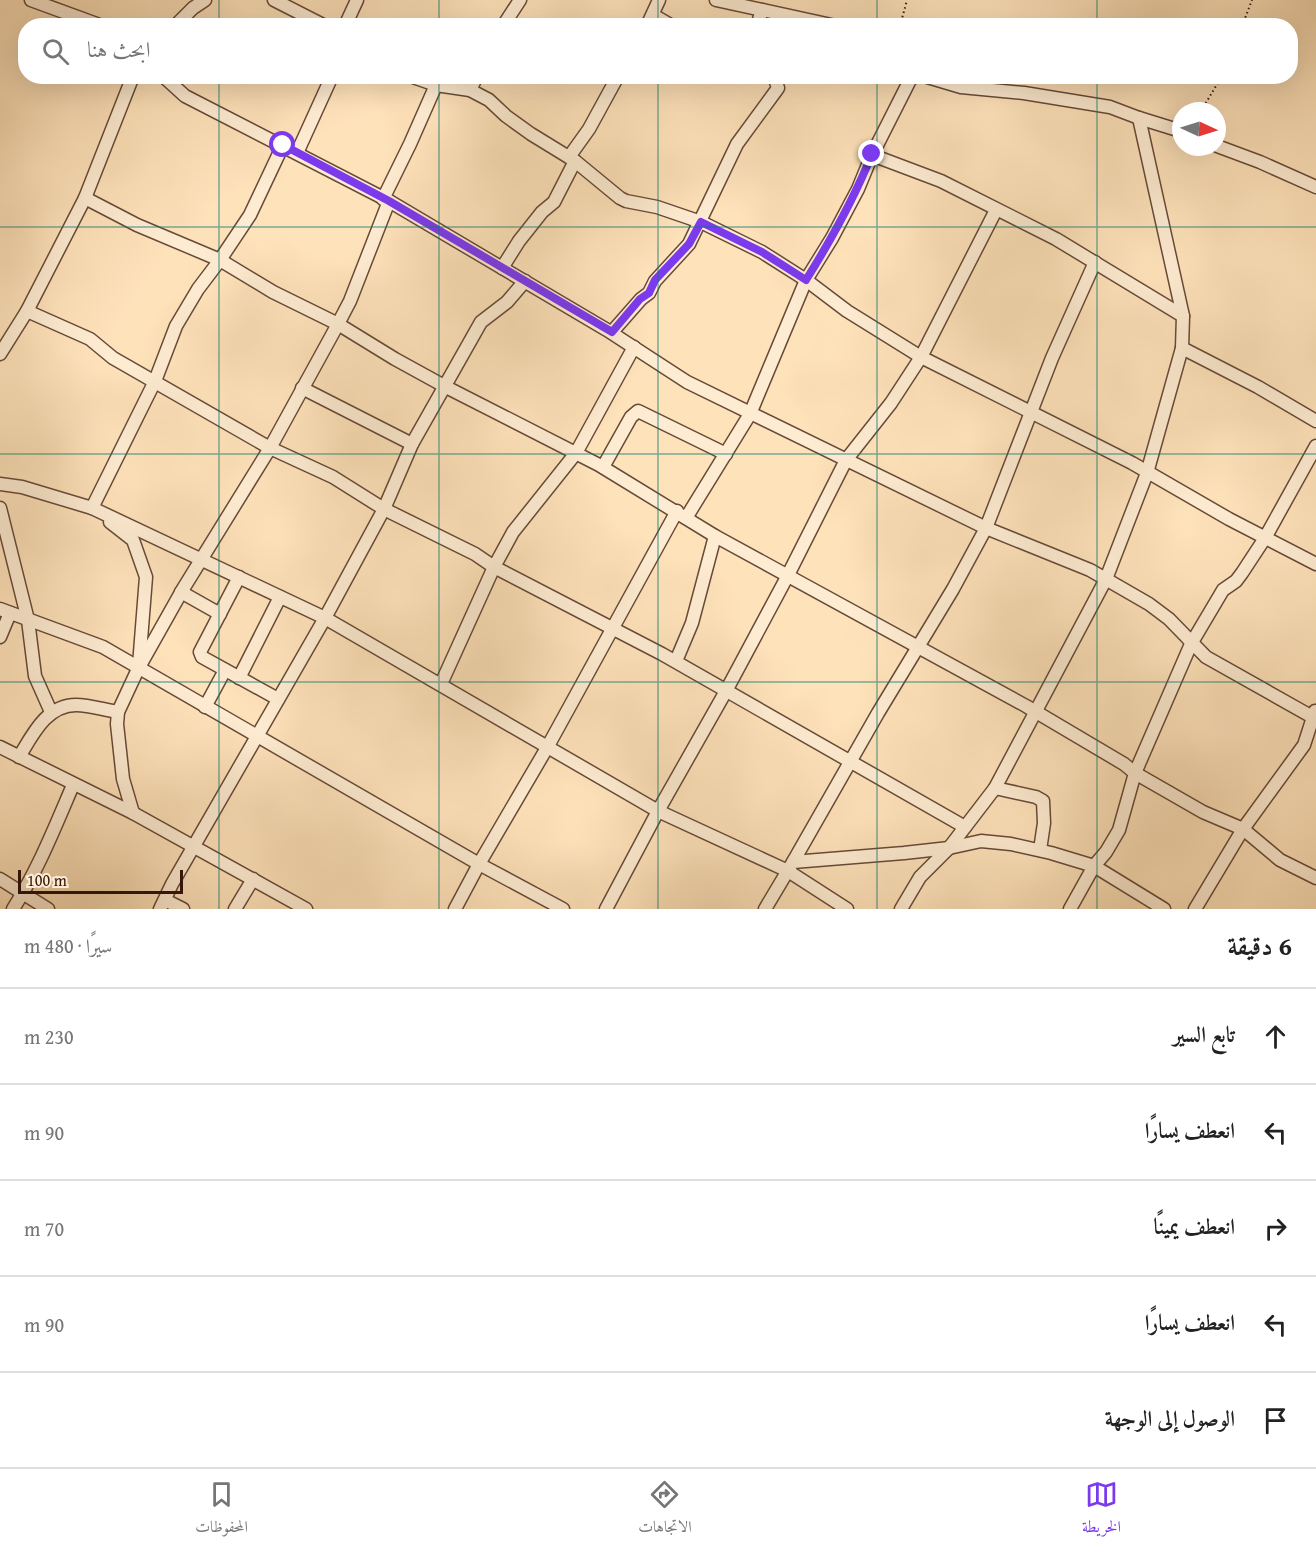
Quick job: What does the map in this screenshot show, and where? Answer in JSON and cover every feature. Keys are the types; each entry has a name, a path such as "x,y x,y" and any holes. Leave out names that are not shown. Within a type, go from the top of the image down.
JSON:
{"street":[{"path":"31,0 80,18"},
{"path":"183,18 205,0"},
{"path":"274,0 309,18"},
{"path":"349,18 357,0"},
{"path":"508,18 520,0"},
{"path":"651,18 659,0"},
{"path":"716,0 762,10 782,18"},
{"path":"760,18 762,10"},
{"path":"0,354 27,311 85,198 130,84"},
{"path":"172,84 185,96 386,200 612,332 687,382 986,528 1090,570 1169,619 1206,657 1315,715 1304,745 1243,830 1195,909"},
{"path":"297,153 328,84"},
{"path":"433,84 470,90 489,100 506,116 572,159 626,201 657,207 701,222 762,252 806,280 847,311 921,357 1132,463 1316,564"},
{"path":"470,90 473,84"},
{"path":"502,268 519,241 542,212 554,202 572,159 614,84"},
{"path":"612,332 640,299 649,293 655,280 689,244 737,144 778,88 777,84"},
{"path":"455,909 614,628 682,515 726,454 750,414 806,280 858,189 872,154 908,84"},
{"path":"951,84 1110,107 1172,128"},
{"path":"132,813 123,779 117,724 118,712 138,669 181,592 270,448 350,301 386,200 436,85"},
{"path":"901,909 920,877 949,848 995,788 1106,579 1147,473 1182,348 1183,316 1139,118"},
{"path":"92,508 154,381 176,326 198,288 220,260 253,209 283,145"},
{"path":"1226,149 1316,187"},
{"path":"872,154 941,181 1056,239 1183,316"},
{"path":"85,198 137,225 220,260 273,292 338,324 446,387 521,423 603,467 787,577 918,646 1035,712 1203,812 1243,830 1280,860 1316,878"},
{"path":"606,909 787,577 846,460 891,403 921,357 996,210"},
{"path":"765,909 953,589 986,528 1052,358 1095,262"},
{"path":"183,909 162,904 325,618 384,509 412,444 481,322 507,302 525,281"},
{"path":"27,311 90,339 113,358 270,448 333,477 384,509 475,554 494,567 614,628 965,827"},
{"path":"441,684 494,567 518,525 576,453 634,347"},
{"path":"1182,348 1258,387 1316,421"},
{"path":"302,388 412,444"},
{"path":"603,467 631,417 638,411 726,454"},
{"path":"1070,909 1094,866 1106,852 1119,830 1136,773 1191,644 1223,590 1236,581 1265,538 1316,446"},
{"path":"0,484 22,487 92,508 325,618 658,810 791,867 847,909"},
{"path":"0,508 28,620 35,676 51,712"},
{"path":"92,508 133,540 147,577 138,669"},
{"path":"676,662 692,623 715,536"},
{"path":"239,577 200,652 202,657 278,699"},
{"path":"181,592 220,614"},
{"path":"240,678 280,597"},
{"path":"0,637 5,611 103,647 256,737 563,909"},
{"path":"205,707 225,670"},
{"path":"19,757 40,723 51,712 74,704 118,712"},
{"path":"0,747 132,813 306,909"},
{"path":"13,909 52,837 73,784"},
{"path":"995,788 1036,797 1043,801 1044,823 1040,850"},
{"path":"791,867 949,848 981,841 1011,844 1094,866 1164,909"},
{"path":"0,879 48,909"},
{"path":"235,909 253,879"}],"path":[{"path":"902,18 907,0"},
{"path":"1245,18 1252,0"},
{"path":"1206,102 1216,84"}],"route":[{"path":"283,145 389,201 612,332 640,299 649,293 655,280 689,244 701,222 762,252 806,280 858,189 872,154"}]}
